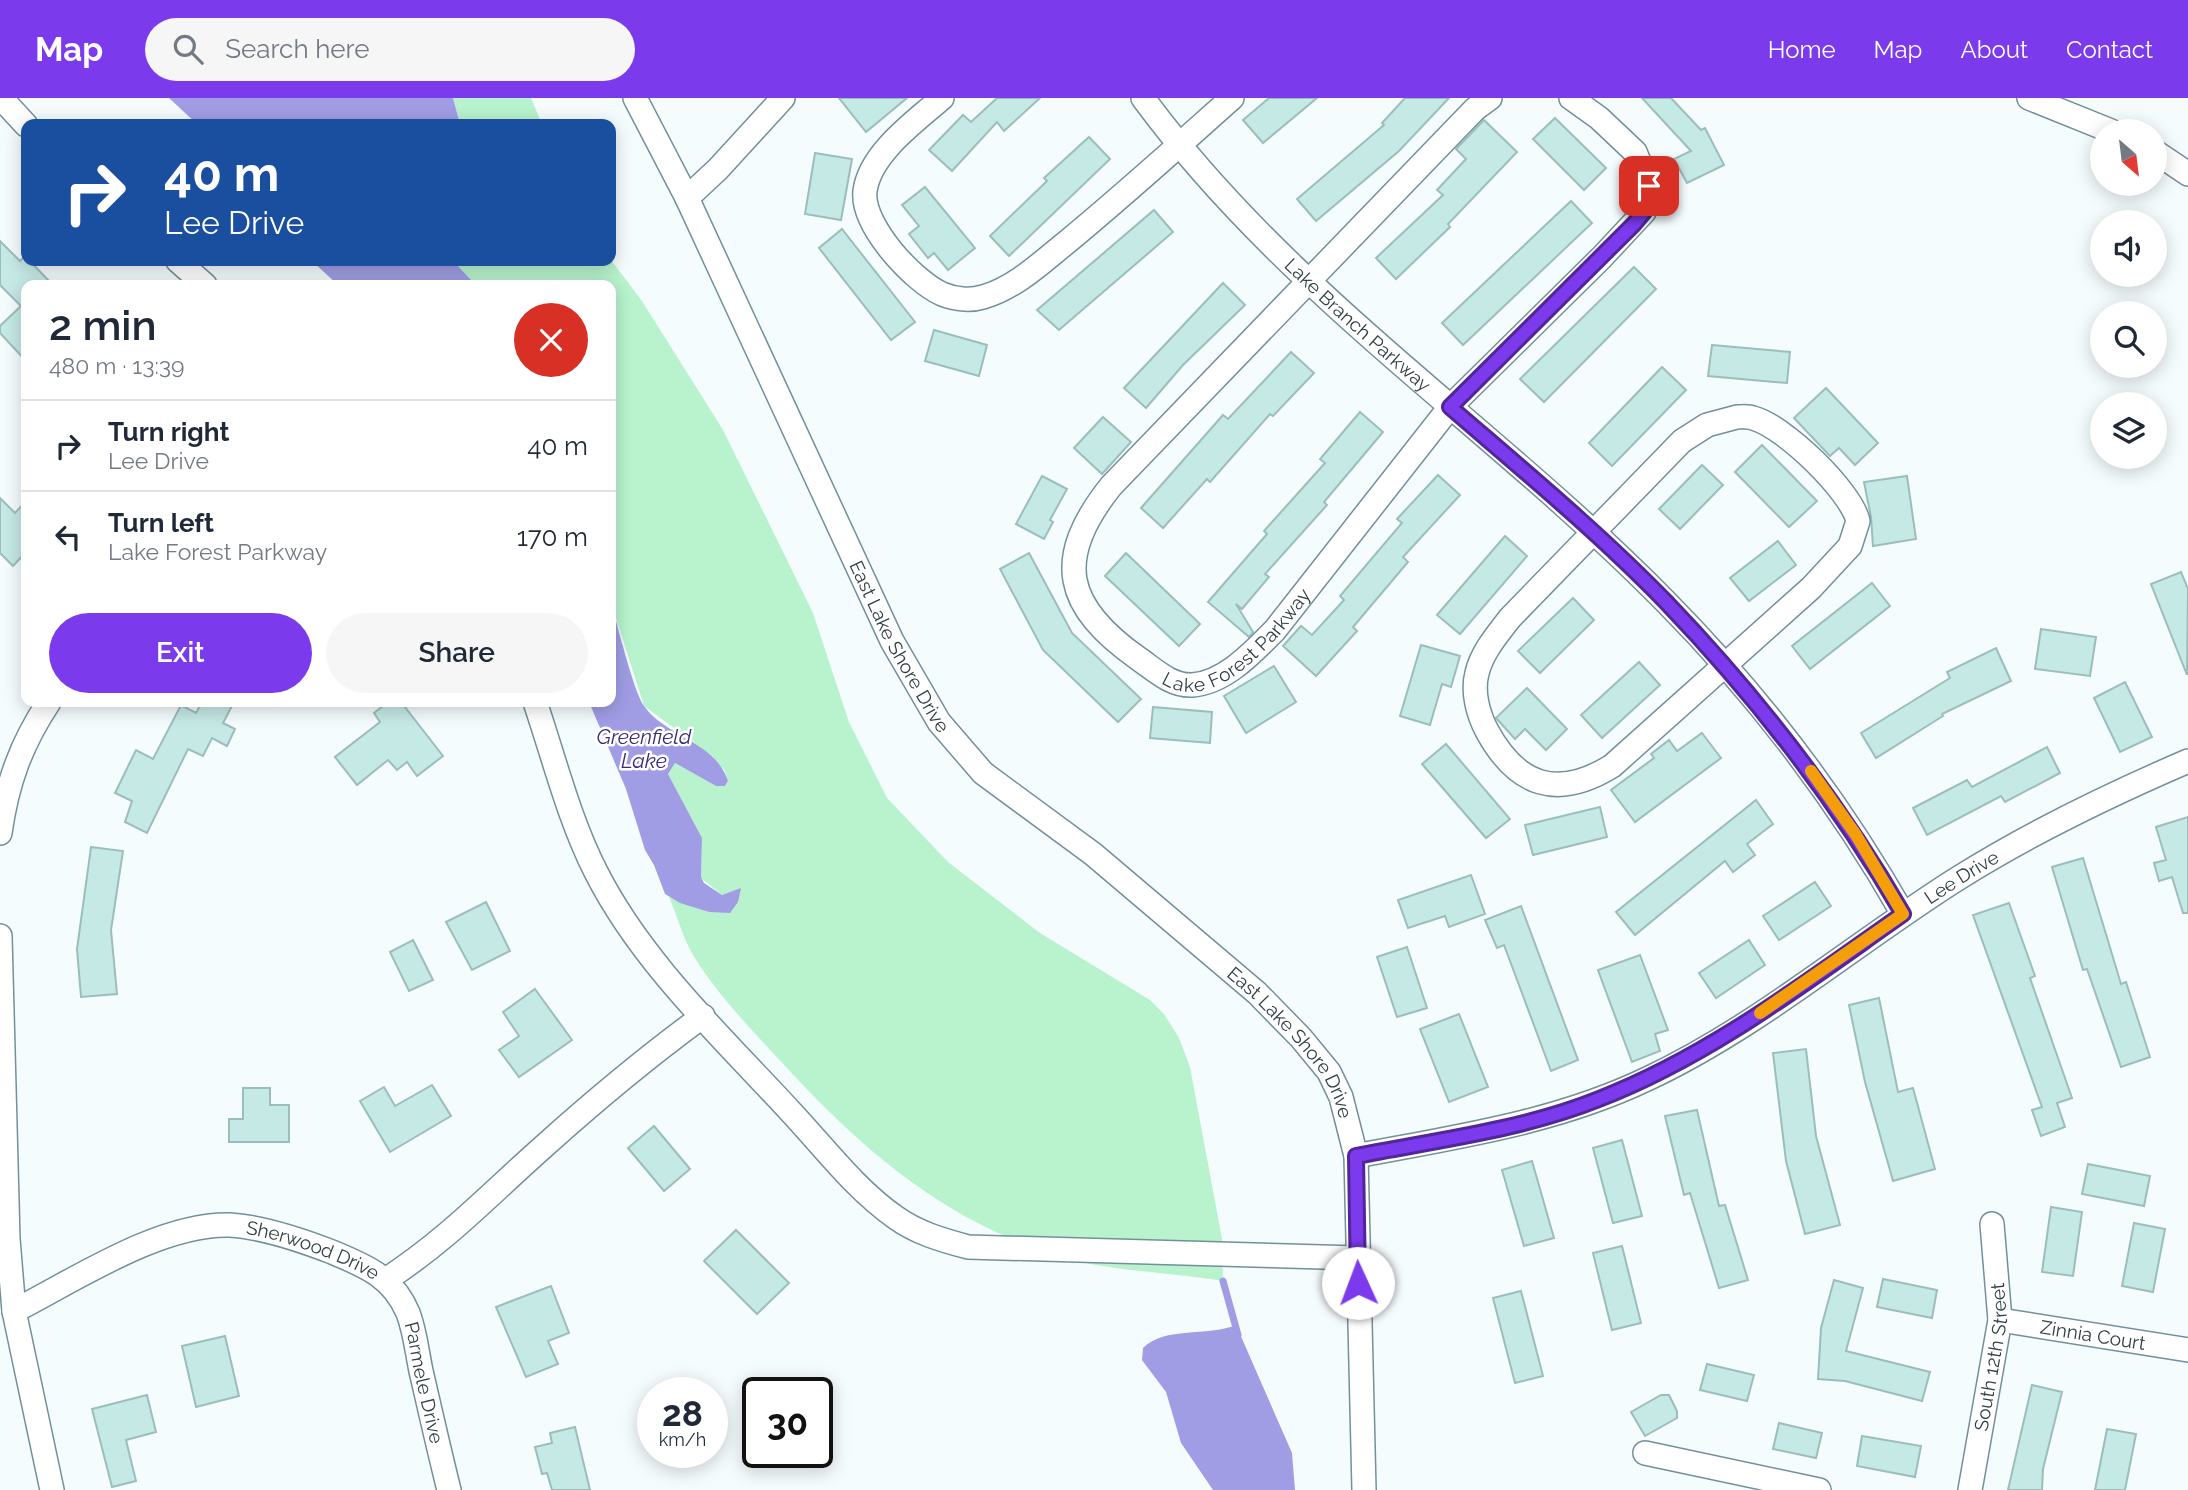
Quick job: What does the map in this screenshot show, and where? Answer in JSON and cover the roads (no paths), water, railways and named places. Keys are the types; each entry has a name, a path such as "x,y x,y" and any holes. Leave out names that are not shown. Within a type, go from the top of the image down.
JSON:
{"street":[{"path":"1,98 21,120"},
{"name":"East Lake Shore Drive","path":"635,98 687,198 892,641 939,722 983,773 1169,915 1257,993 1301,1038 1329,1072 1341,1097 1356,1156 1364,1490"},
{"path":"687,198 718,169 783,98"},
{"path":"942,98 889,148 873,170 865,190 866,202 876,231 910,269 935,290 959,299 980,298 1000,292 1037,266 1232,98"},
{"name":"Lake Branch Parkway","path":"1143,98 1178,146 1306,282 1593,533 1666,602 1800,755 1844,815 1903,914"},
{"name":"Lake Forest Parkway","path":"1490,98 1475,108 1111,486 1087,520 1074,550 1073,572 1083,604 1109,636 1166,679 1193,685 1212,680 1245,659 1275,630 1450,407 1644,212 1649,186 1635,152 1599,118 1571,98"},
{"path":"2029,98 2090,123"},
{"path":"2167,160 2188,174"},
{"path":"184,266 199,280"},
{"path":"1753,418 1767,424 1810,458 1837,485 1856,510 1858,521 1850,546 1811,588 1642,741 1601,772 1576,782 1548,784 1526,778 1509,764 1481,719 1476,698 1477,672 1491,642 1510,618 1593,533 1682,441 1707,425 1725,419 1753,418"},
{"path":"0,833 14,765 28,733 46,707"},
{"path":"537,707 578,832 596,873 652,956 703,1016 845,1171 883,1207 912,1228 939,1240 968,1247 1009,1251 1357,1258"},
{"name":"Lee Drive","path":"1356,1156 1536,1119 1597,1100 1647,1080 1752,1018 1903,914 2022,840 2188,761"},
{"path":"0,936 8,1239 14,1311 52,1490"},
{"name":"Sherwood Drive","path":"14,1311 166,1235 228,1225 255,1228 318,1247 367,1266 387,1279 450,1235 541,1149 656,1050 703,1016"},
{"name":"South 12th Street","path":"1970,1490 2000,1320 1992,1224"},
{"name":"Parmele Drive","path":"387,1279 408,1315 449,1490"},
{"name":"Zinnia Court","path":"2000,1320 2188,1350"},
{"path":"1645,1453 1819,1490"}],"water":[{"path":"169,98 453,98 459,119 192,119"},
{"path":"317,266 458,266 471,280 333,280"},
{"name":"Greenfield Lake","path":"616,620 630,672 644,706 665,726 713,757 728,781 725,786 716,786 675,763 668,774 702,838 701,877 704,883 722,895 741,888 738,902 730,913 709,912 680,903 665,894 645,850 626,789 591,707 616,707"},
{"path":"1236,1325 1292,1453 1295,1490 1213,1490 1181,1443 1166,1392 1142,1360 1143,1348 1152,1341 1174,1334 1212,1331"}],"waterway":[{"path":"1223,1281 1238,1335"}]}
